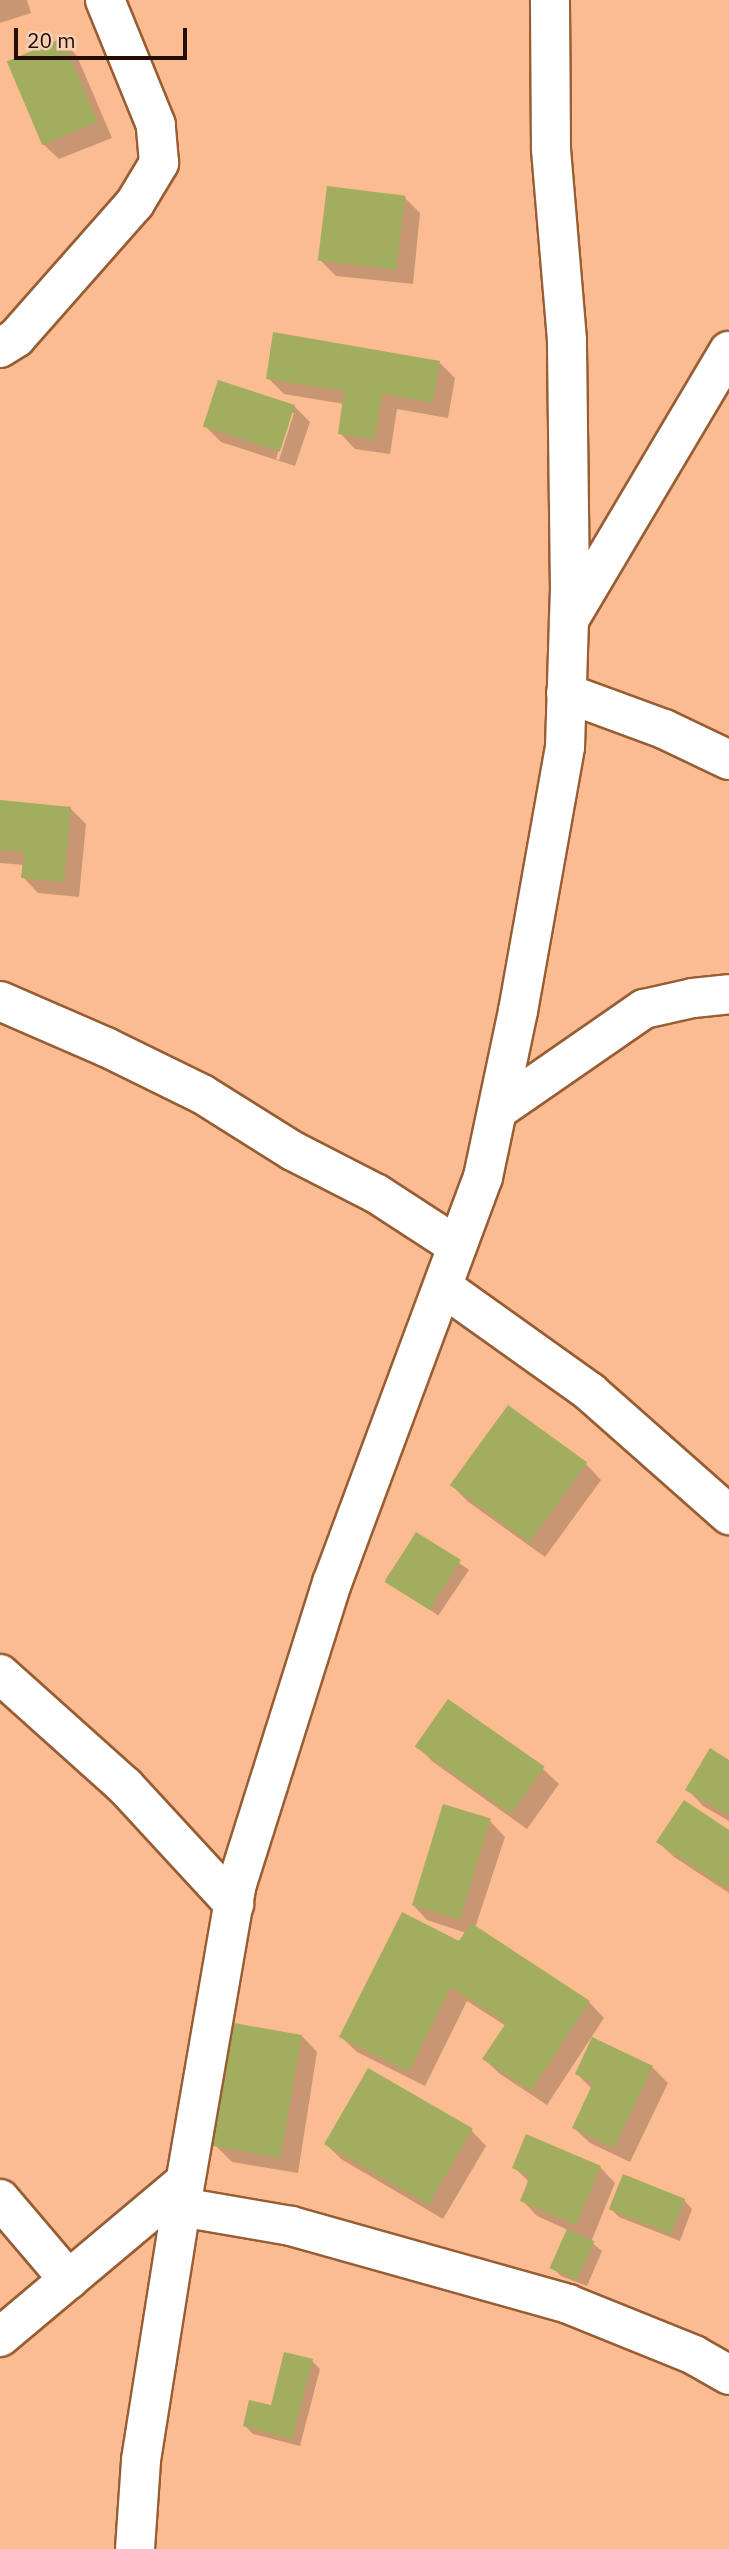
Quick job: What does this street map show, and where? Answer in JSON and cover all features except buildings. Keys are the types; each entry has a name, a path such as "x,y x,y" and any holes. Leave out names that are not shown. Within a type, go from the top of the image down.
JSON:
{"street":[{"path":"0,348 16,338 135,203 159,163 156,125 105,0"},
{"path":"135,2549 141,2460 183,2194 237,1884 332,1583 484,1177 565,747 569,621 567,340 551,148 550,0"},
{"path":"569,621 729,351"},
{"path":"566,693 664,729 729,760"},
{"path":"498,1110 645,1009 692,998 729,994"},
{"path":"0,1001 106,1047 202,1094 293,1151 377,1194 457,1246"},
{"path":"443,1287 590,1392 729,1515"},
{"path":"0,1674 125,1786 234,1904"},
{"path":"0,2337 69,2280 183,2194"},
{"path":"183,2194 568,2304 694,2355 729,2375"},
{"path":"0,2199 69,2280"}]}
